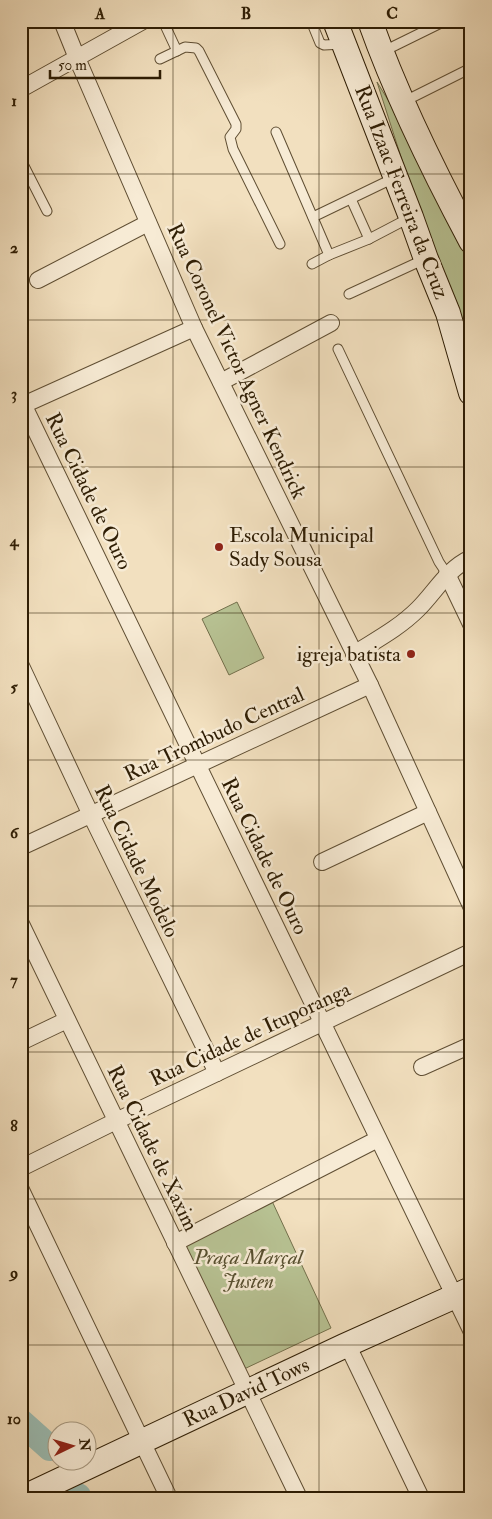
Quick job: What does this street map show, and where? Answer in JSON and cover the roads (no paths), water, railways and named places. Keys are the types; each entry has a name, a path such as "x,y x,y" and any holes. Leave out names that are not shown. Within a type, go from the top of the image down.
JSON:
{"main road":[{"name":"Rua Izaac Ferreira da Cruz","path":"335,21 448,313 471,393"},
{"name":"Rua Izaac Ferreira da Cruz","path":"370,21 381,53 433,169 471,241"},
{"name":"Rua David Tows","path":"22,1498 347,1344 463,1292"}],"street":[{"name":"Rua Coronel Victor Agner Kendrick","path":"62,21 194,328 370,685 471,906"},
{"path":"21,89 143,21"},
{"path":"38,280 148,223"},
{"path":"221,382 332,323"},
{"path":"22,404 194,328"},
{"name":"Rua Cidade de Ouro","path":"22,404 378,1139 463,1292 471,1330"},
{"path":"354,654 397,628 418,608 447,574 471,558"},
{"path":"447,574 471,624"},
{"name":"Rua Cidade Modelo","path":"21,666 91,815 217,1073"},
{"name":"Rua Trombudo Central","path":"21,847 370,685"},
{"path":"322,862 428,812"},
{"name":"Rua Cidade de Xaxim","path":"21,924 299,1498"},
{"name":"Rua Cidade de Ituporanga","path":"21,1168 471,952"},
{"path":"21,1042 67,1020"},
{"path":"422,1067 471,1045"},
{"path":"175,1243 378,1139"},
{"path":"21,1190 168,1498"},
{"path":"347,1344 420,1498"}],"lane":[{"path":"163,21 177,51"},
{"path":"226,21 230,23 244,21"},
{"path":"311,21 320,44 343,44"},
{"path":"381,53 444,21"},
{"path":"160,59 190,46 198,51 236,124 236,128 230,137 233,149 280,244"},
{"path":"403,102 471,68"},
{"path":"276,132 329,254"},
{"path":"21,160 47,211"},
{"path":"313,217 396,177"},
{"path":"350,199 369,239"},
{"path":"312,264 329,254 369,239 411,217"},
{"path":"349,294 426,259"},
{"path":"448,313 471,343"},
{"path":"338,349 439,562 447,574"}],"waterway":[{"path":"21,1422 48,1446"}],"place":[{"name":"Escola Municipal Sady Sousa","path":"219,547"},
{"name":"igreja batista","path":"411,654"}],"park label":[{"name":"Praça Marçal Justen","path":"248,1269"}]}
